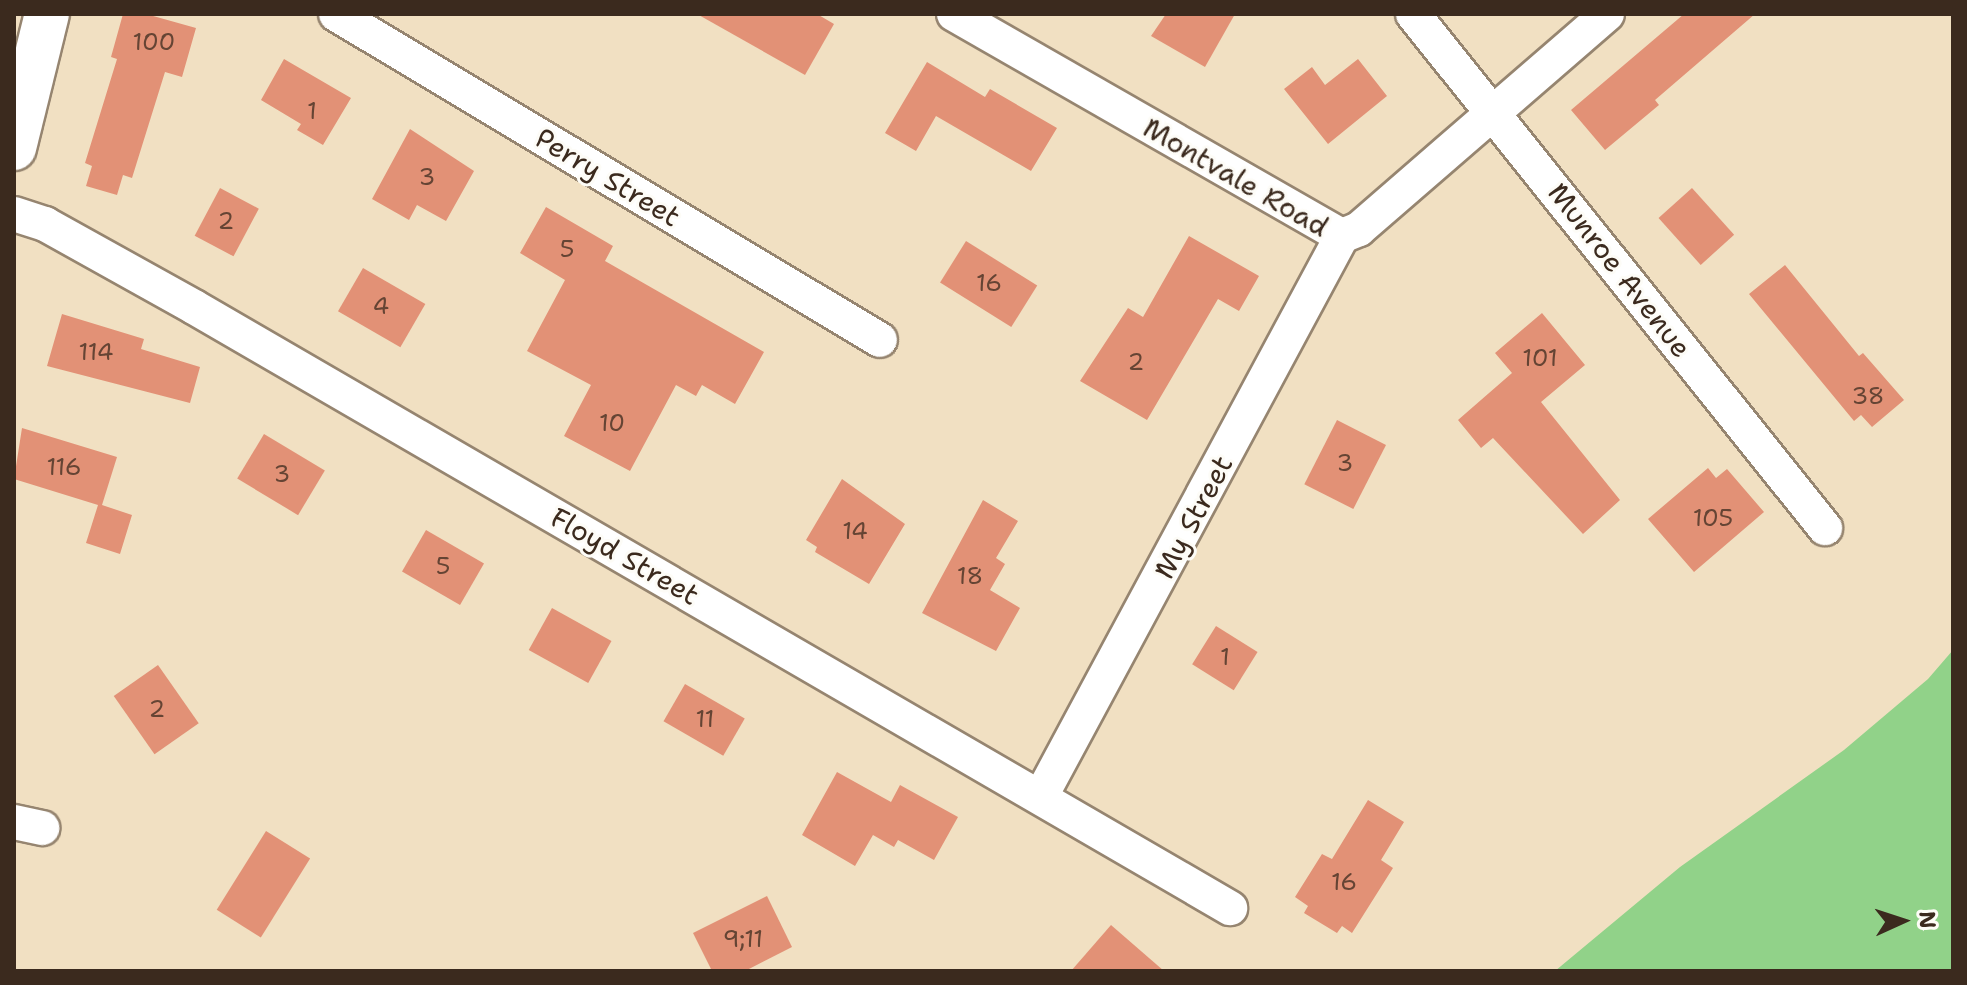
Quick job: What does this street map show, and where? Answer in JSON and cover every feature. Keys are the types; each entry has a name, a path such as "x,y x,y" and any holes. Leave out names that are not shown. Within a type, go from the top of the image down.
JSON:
{"street":[{"path":"14,148 47,14"},
{"name":"Perry Street","path":"336,14 880,340"},
{"name":"Montvale Road","path":"954,14 1342,236 1359,229 1607,14"},
{"name":"Munroe Avenue","path":"1413,14 1825,528"},
{"name":"Floyd Street","path":"14,214 45,224 194,307 1230,908"},
{"name":"My Street","path":"1041,796 1342,236"}],"green space":[{"path":"1953,650 1953,971 1555,971 1680,867 1844,750 1928,679"}],"building":[{"path":"123,14 146,14 196,28 182,77 165,72 132,178 123,175 117,195 86,186 92,166 85,163 117,59 111,57"},
{"path":"697,14 817,14 834,24 805,75"},
{"path":"1166,14 1235,14 1205,67 1151,36"},
{"path":"1684,14 1755,14 1655,100 1659,105 1605,150 1571,110"},
{"path":"284,59 351,98 323,145 297,130 301,124 261,100"},
{"path":"1358,59 1387,96 1328,144 1284,89 1312,67 1325,85"},
{"path":"927,62 985,97 990,89 1057,128 1031,171 936,116 916,151 885,133"},
{"path":"410,129 474,171 446,221 417,205 409,220 372,199"},
{"path":"220,188 259,209 233,256 195,236"},
{"path":"1692,188 1734,235 1701,265 1659,218"},
{"path":"546,207 613,246 605,261 764,352 735,404 702,385 696,396 676,385 630,471 564,436 591,385 527,351 565,280 520,253"},
{"path":"1189,236 1259,276 1239,311 1218,299 1147,420 1080,381 1128,308 1143,317"},
{"path":"966,241 1037,286 1011,327 940,283"},
{"path":"1785,265 1859,356 1863,353 1904,400 1872,427 1861,415 1854,421 1749,294"},
{"path":"363,268 425,304 400,347 338,311"},
{"path":"1542,313 1585,365 1541,402 1620,500 1583,534 1493,438 1481,448 1458,420 1512,373 1495,353"},
{"path":"62,314 144,339 141,349 200,367 190,403 47,366"},
{"path":"1337,420 1386,445 1353,509 1304,484"},
{"path":"22,428 117,457 102,505 132,515 120,554 86,543 98,505 14,479"},
{"path":"264,434 325,471 298,515 237,479"},
{"path":"1708,468 1716,478 1727,469 1764,512 1694,572 1648,519"},
{"path":"842,479 905,524 869,584 815,552 817,547 806,540"},
{"path":"983,500 1018,521 996,558 1005,564 990,590 1020,608 996,651 922,613"},
{"path":"426,530 484,564 460,605 402,572"},
{"path":"552,608 611,641 588,683 529,650"},
{"path":"1216,626 1258,652 1234,690 1192,664"},
{"path":"158,665 199,723 154,754 114,696"},
{"path":"685,684 745,718 723,756 664,721"},
{"path":"837,772 891,802 900,785 958,817 934,860 898,840 894,847 873,835 855,866 802,835"},
{"path":"1368,800 1404,822 1381,860 1393,868 1352,933 1342,926 1337,933 1304,913 1308,906 1295,897 1322,854 1332,859"},
{"path":"266,831 310,859 261,937 217,910"},
{"path":"767,896 792,947 745,971 712,971 693,933"},
{"path":"1111,925 1164,971 1071,971"}]}
